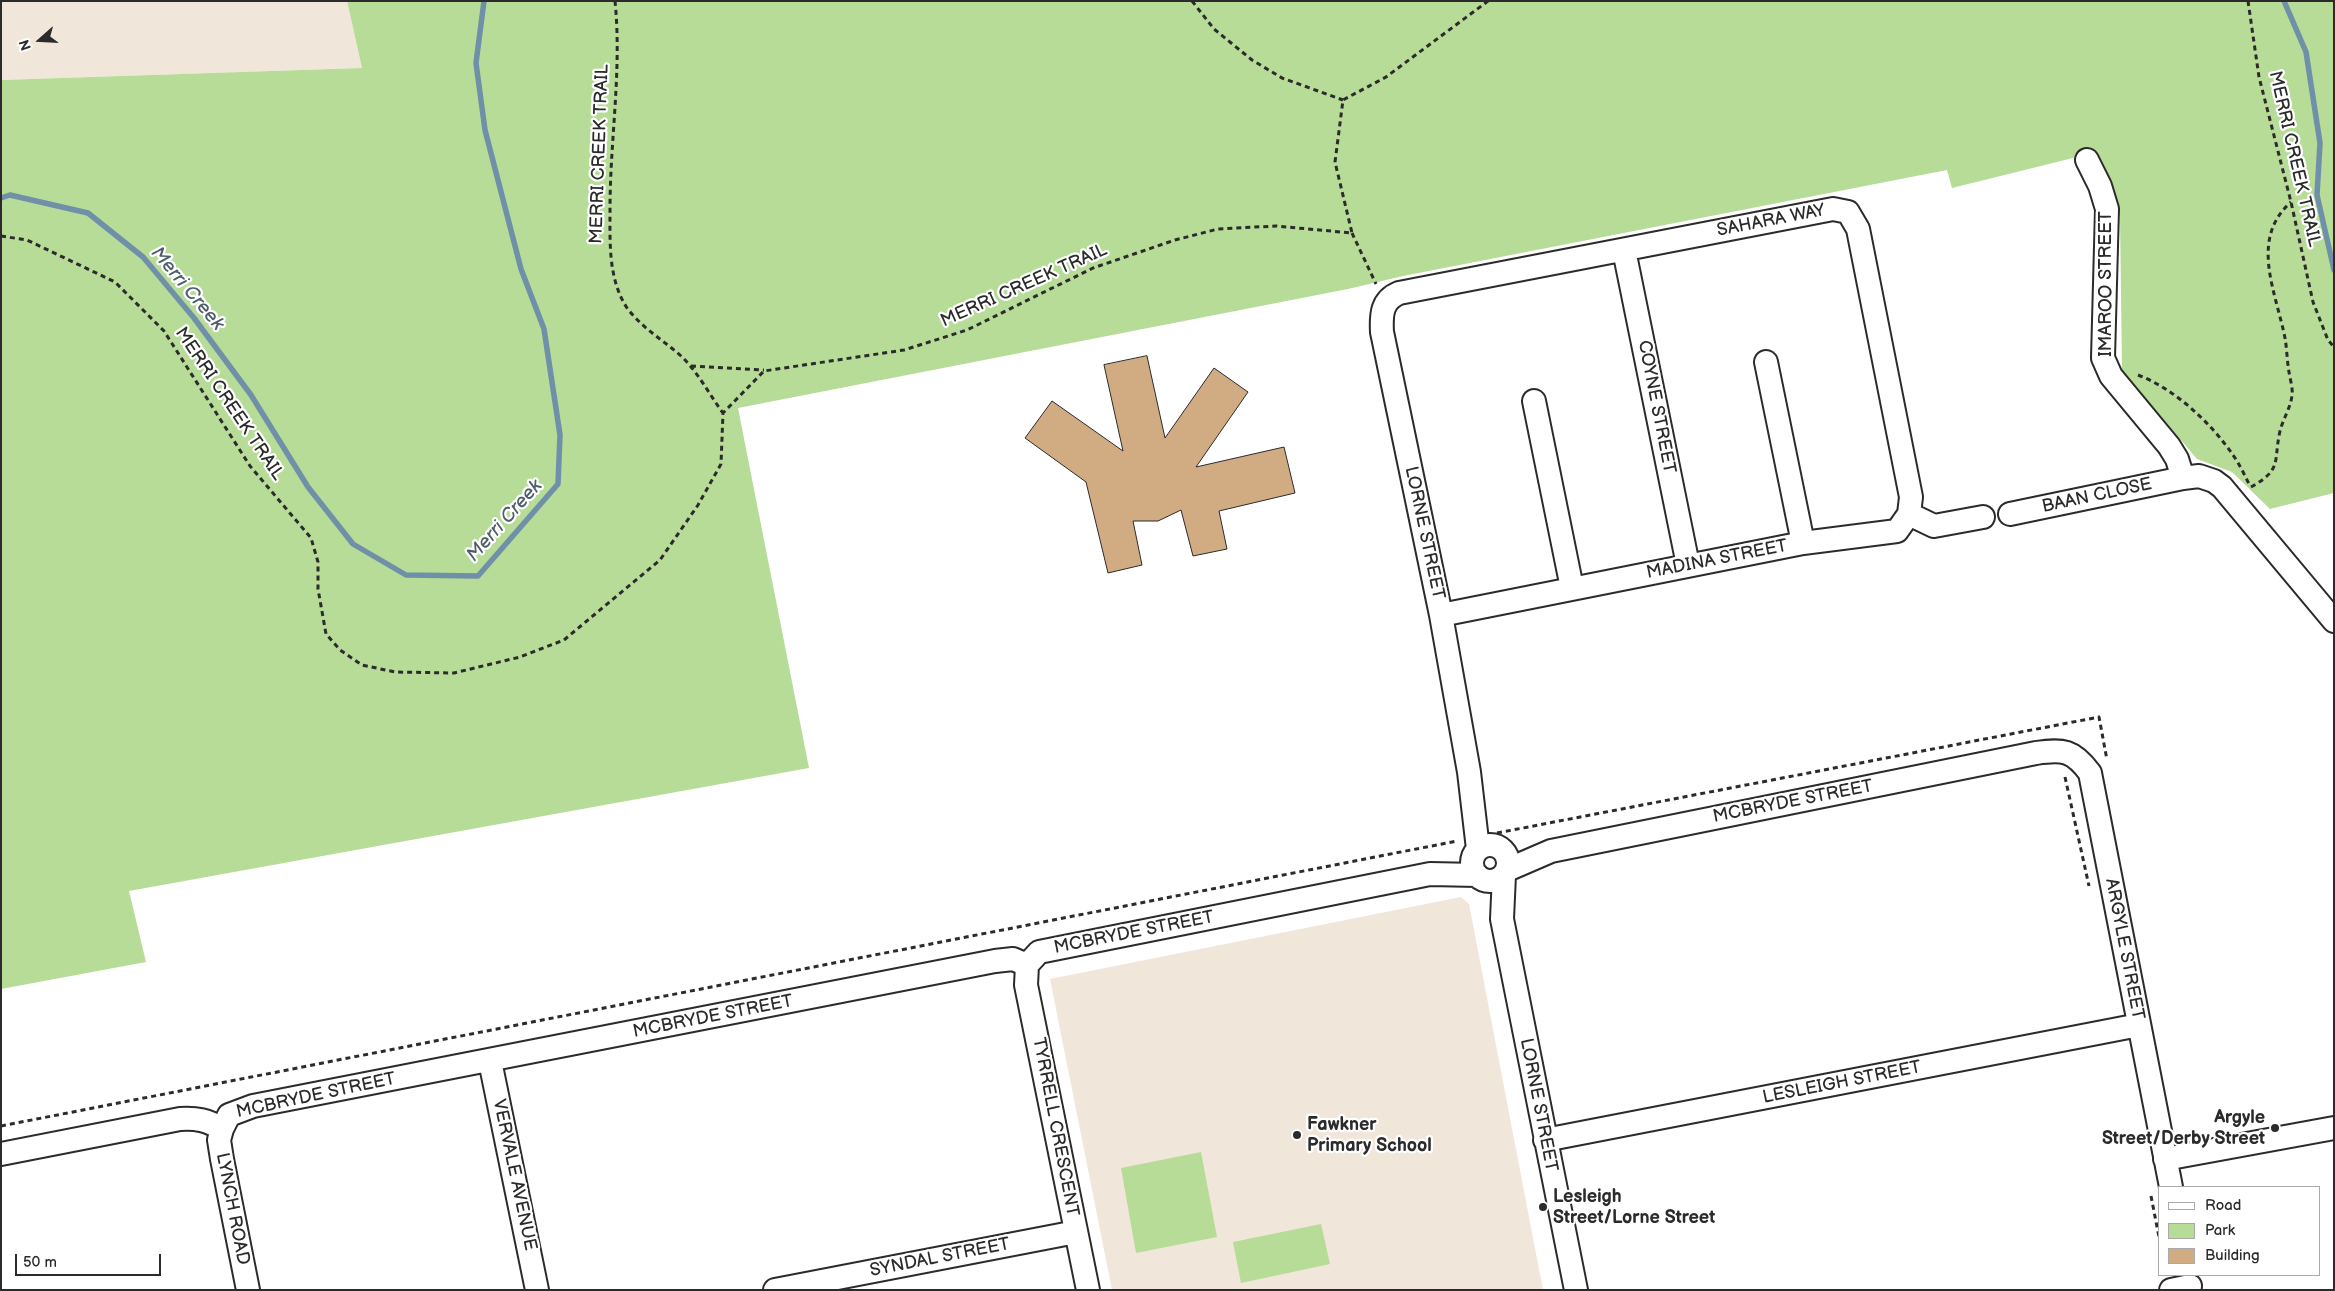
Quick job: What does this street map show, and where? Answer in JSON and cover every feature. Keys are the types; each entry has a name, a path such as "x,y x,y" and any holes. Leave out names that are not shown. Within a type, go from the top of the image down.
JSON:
{"street":[{"name":"IMAROO STREET","path":"2087,160 2100,186 2107,209 2103,358 2111,376 2169,446 2177,459 2183,478"},
{"name":"SAHARA WAY","path":"1390,297 1400,293 1833,209 1848,212 1858,229 1860,237 1911,497 1909,514"},
{"name":"COYNE STREET","path":"1624,250 1688,565"},
{"name":"LORNE STREET","path":"1390,297 1384,305 1381,317 1382,332 1441,615 1469,772 1502,919 1576,1290"},
{"path":"1766,362 1803,543"},
{"path":"1534,401 1572,588"},
{"name":"BAAN CLOSE","path":"2010,514 2199,476 2214,481 2222,487 2334,621"},
{"path":"1909,514 1934,526 1983,517"},
{"name":"MADINA STREET","path":"1441,615 1803,543 1897,531 1909,514"},
{"name":"ARGYLE STREET","path":"2036,753 2054,750 2070,753 2079,759 2090,773 2171,1186"},
{"name":"MCBRYDE STREET","path":"1,1154 180,1118 199,1118 222,1129 229,1114 238,1109 995,961 1013,959 1027,965 1039,952 2036,753"},
{"name":"TYRRELL CRESCENT","path":"1027,965 1026,985 1088,1290"},
{"name":"LESLEIGH STREET","path":"1545,1140 2139,1025"},
{"name":"VERVALE AVENUE","path":"490,1061 537,1290"},
{"path":"2165,1159 2334,1128"},
{"name":"LYNCH ROAD","path":"222,1129 219,1140 222,1159 248,1290"},
{"name":"SYNDAL STREET","path":"775,1290 1076,1232"}],"path":[{"name":"MERRI CREEK TRAIL","path":"1,236 27,240 115,282 164,331 250,466 311,538 318,562 318,589 326,634 340,650 362,665 395,672 454,673 520,658 564,640 660,560 698,506 721,464 723,414 691,366 652,334 627,308 617,286 611,264 610,168 618,27 615,1"},
{"path":"1192,1 1214,29 1252,60 1282,78 1342,100 1386,76 1488,1"},
{"name":"MERRI CREEK TRAIL","path":"2248,1 2259,77 2291,202 2313,302 2328,340 2334,347"},
{"path":"1342,100 1335,162 1352,233 1378,289 1390,297"},
{"path":"2251,487 2264,480 2274,470 2280,432 2292,394 2285,340 2268,273 2266,251 2273,227 2284,209 2291,202"},
{"name":"MERRI CREEK TRAIL","path":"691,366 764,370 904,350 967,330 1092,268 1175,240 1218,229 1276,226 1352,233"},
{"path":"723,414 764,370"},
{"path":"2134,374 2149,380 2178,398 2208,425 2233,455 2254,493"}],"shaded area":[{"path":"1,1 347,1 362,68 1,80"},
{"name":"Fawkner Primary School","path":"1461,897 1469,904 1543,1290 1112,1290 1050,979"}],"green space":[{"path":"347,1 2334,1 2334,493 2270,509 2232,472 2197,459 2122,370 2120,216 2097,152 1952,188 1947,170 738,408 809,768 129,891 146,962 1,989 1,80 362,68"},
{"path":"1201,1152 1217,1237 1136,1253 1121,1168"},
{"path":"1321,1224 1330,1264 1241,1283 1233,1242"}],"building":[{"path":"1147,356 1165,438 1214,368 1248,392 1196,467 1284,447 1295,493 1219,511 1227,549 1193,556 1181,510 1158,521 1133,521 1142,565 1108,573 1086,482 1025,438 1052,401 1123,451 1104,365"}],"waterway":[{"name":"Merri Creek","path":"1,198 10,195 88,213 143,257 194,318 251,395 308,487 353,544 406,575 478,576 558,484 560,435 544,329 521,269 485,130 476,63 484,1"},
{"name":"Merri Creek","path":"2284,1 2306,52 2320,143 2317,195 2334,270"}],"place":[{"name":"Argyle Street/Derby Street","path":"2275,1128"},
{"name":"Fawkner Primary School","path":"1297,1135"},
{"name":"Lesleigh Street/Lorne Street","path":"1543,1207"}]}
